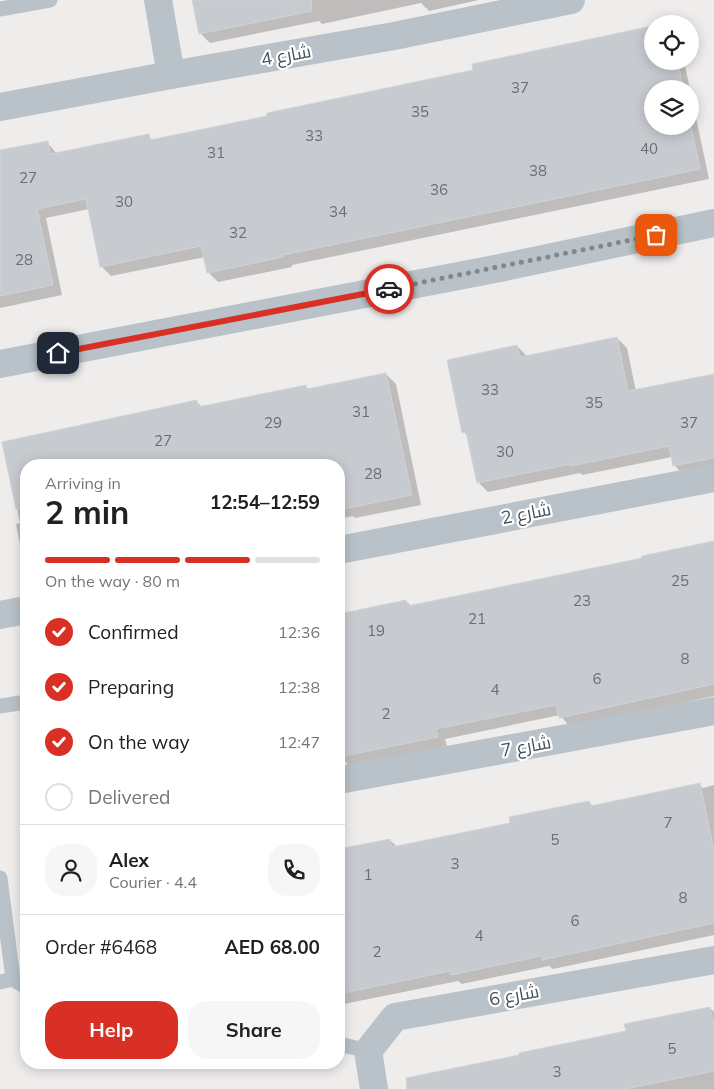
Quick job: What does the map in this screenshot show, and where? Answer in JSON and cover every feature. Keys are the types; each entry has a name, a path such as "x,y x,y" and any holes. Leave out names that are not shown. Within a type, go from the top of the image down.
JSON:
{"street":[{"path":"158,0 171,74"},
{"name":"شارع 4","path":"0,107 171,74 394,36 571,0"},
{"path":"0,364 500,268 714,223"},
{"name":"شارع 2","path":"345,549 714,478"},
{"path":"0,614 20,611"},
{"name":"شارع 7","path":"345,779 714,711"},
{"name":"شارع 6","path":"368,1051 395,1017 714,960"},
{"path":"368,1051 374,1089"}],"lane":[{"path":"0,9 50,0"},
{"path":"0,706 20,703"},
{"path":"0,878 6,980 20,985"},
{"path":"345,1045 368,1051"}],"building":[{"path":"192,0 311,0 312,11 199,34"},
{"path":"644,28 644,70 680,70 681,80 644,80 644,135 693,135 700,169 283,255 283,257 207,273 201,246 100,267 86,199 37,209 53,285 0,296 0,150 48,141 50,154 149,134 150,140 267,116 267,113 473,70 472,64"},
{"path":"617,337 628,391 714,374 714,458 673,466 669,446 477,483 466,432 462,433 447,360 517,345 520,357"},
{"path":"386,373 412,495 345,509 345,459 20,459 20,508 16,509 2,442 197,400 198,407 306,385 307,389"},
{"path":"714,541 714,684 559,718 556,705 436,729 438,737 345,756 345,613 406,600 408,606 642,558 642,556"},
{"path":"700,783 714,851 714,923 542,960 541,956 451,975 450,971 345,993 345,848 390,839 392,847 510,823 509,817 589,801 591,806"},
{"path":"710,1007 714,1025 714,1071 625,1089 407,1089 406,1078 626,1031 624,1024"}],"way so far":[{"path":"389,289 656,235"}],"route":[{"path":"58,353 389,289"}]}
